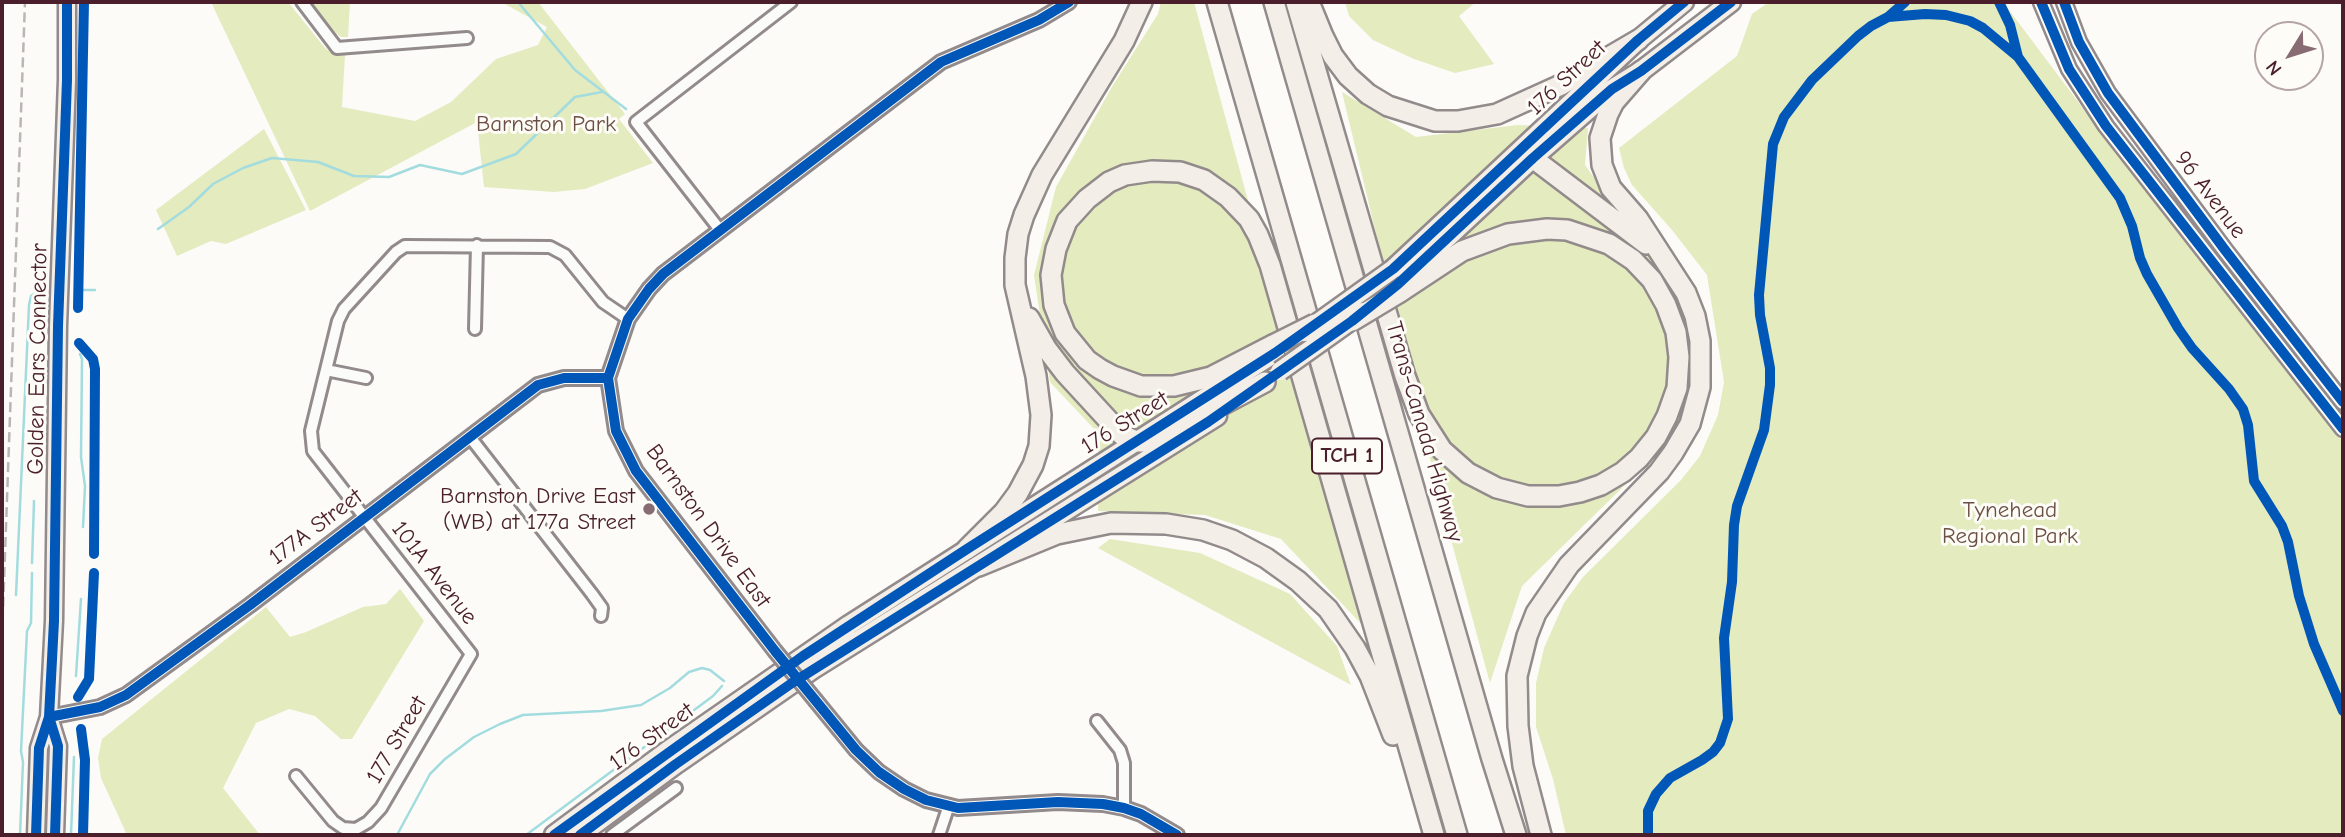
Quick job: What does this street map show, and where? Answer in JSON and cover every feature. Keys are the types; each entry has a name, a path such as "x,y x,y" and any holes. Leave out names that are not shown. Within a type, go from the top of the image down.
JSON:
{"highway":[{"path":"967,549 1018,494 1033,465 1039,446 1041,415 1036,376 1015,285 1018,234 1024,215 1042,175 1124,41 1142,2"},
{"name":"TCH 1","path":"1217,2 1457,835"},
{"name":"Trans-Canada Highway","path":"1274,2 1516,835"},
{"path":"1296,2 1405,376 1419,414 1442,450 1468,473 1497,488 1528,496 1559,496 1580,492 1601,485 1623,472 1639,458 1656,437 1677,388 1679,357 1676,332 1666,304 1652,280 1633,260 1609,244 1567,230 1546,229 1508,234 1462,251 1397,282 1352,321"},
{"path":"1310,2 1333,57 1348,76 1367,94 1388,106 1435,121 1458,121 1497,114 1535,98 1638,40"},
{"name":"176 Street","path":"1315,324 1397,282 1638,40 1684,2"},
{"name":"176 Street","path":"1527,154 1731,2"},
{"path":"1541,835 1522,766 1518,726 1517,676 1527,636 1536,613 1569,565 1660,472 1690,424 1700,387 1700,341 1695,316 1686,293 1638,219 1611,188 1602,165 1600,138 1608,114 1614,102 1641,71"},
{"path":"1527,154 1640,237 1670,266"},
{"path":"1315,324 1274,349 1211,377 1174,386 1140,386 1113,376 1087,360 1065,333 1054,305 1051,275 1056,249 1067,221 1087,199 1125,175 1152,171 1180,172 1204,180 1228,197 1249,219 1270,265 1434,835"},
{"path":"1015,285 1033,326 1065,373 1122,435 1136,441 1152,442 1272,377"},
{"name":"176 Street","path":"580,835 772,696 880,626 1153,458 1352,321"},
{"name":"176 Street","path":"554,835 793,663 1274,349"},
{"path":"979,566 1074,530 1111,523 1143,522 1203,530 1232,540 1266,558 1298,580 1328,609 1355,648 1382,705 1428,835"}],"main road":[{"name":"Golden Ears Connector","path":"36,835 39,748 49,717 54,621 58,326 68,80 67,2"},
{"name":"96 Avenue","path":"2041,2 2069,69 2106,126 2343,429"},
{"name":"96 Avenue","path":"2064,2 2079,43 2108,93 2343,402"},
{"name":"Golden Ears Connector","path":"49,717 58,746 55,835"}],"street":[{"path":"302,2 337,48 467,38"},
{"path":"720,230 636,121 791,2"},
{"name":"Barnston Drive East","path":"1069,2 1039,20 941,62 663,274 628,319 608,378 617,431 636,471 775,651 856,750 879,772 926,800 949,805 992,807 1058,802 1124,808 1177,835"},
{"path":"475,329 477,245"},
{"name":"101A Avenue","path":"471,654 318,460 312,446 311,431 338,321 344,309 396,252 410,246 477,245 550,247 565,255 603,302 628,319"},
{"path":"327,370 366,378"},
{"name":"177A Street","path":"49,717 100,707 126,695 538,385 564,378 608,378"},
{"path":"470,437 592,594 602,608 601,616"},
{"name":"177 Street","path":"296,776 343,828 356,829 368,822 382,808 471,654"},
{"path":"1097,721 1120,750 1124,763 1124,808"},
{"path":"612,835 676,788"},
{"path":"939,835 949,805"}],"green space":[{"name":"Barnston Park","path":"211,2 288,2 325,48 332,53 345,55 342,107 415,121 451,102 496,59 538,45 547,27 501,2 538,2 625,114 619,119 653,163 585,189 554,192 484,187 477,122 310,211"},
{"path":"312,2 350,2 348,37 341,37 328,27"},
{"path":"1161,2 1194,2 1364,627 1281,539 1205,515 1098,511 1098,433 1050,382 1034,275 1056,187 1113,85 1158,14"},
{"path":"1345,2 1476,2 1459,16 1494,64 1455,73 1414,59 1373,40 1349,16"},
{"name":"Tynehead Regional Park","path":"1769,2 2003,2 2115,151 2343,442 2343,835 1566,835 1553,779 1536,727 1536,683 1544,648 1564,603 1583,577 1681,480 1700,456 1718,415 1724,382 1707,275 1632,185 1619,148 1737,56 1752,14"},
{"path":"1342,92 1416,137 1518,125 1588,128 1585,165 1652,260 1693,345 1676,435 1522,586 1490,683 1438,492"},
{"path":"264,129 306,210 226,244 211,241 177,256 156,210"},
{"path":"1110,539 1200,553 1290,594 1337,646 1351,685 1098,548"},
{"path":"400,589 424,621 352,739 341,739 315,716 289,709 256,723 223,788 260,835 127,835 101,778 98,758 102,739 266,607 290,637 363,607 386,604"}],"waterway":[{"path":"518,2 575,70 626,109"},
{"path":"158,229 189,207 213,184 243,168 272,158 318,162 354,176 389,177 420,165 462,174 516,154 575,97 602,92"},
{"path":"82,290 95,290"},
{"path":"37,317 35,307 38,291"},
{"path":"16,595 29,305 31,296 38,291"},
{"path":"80,354 81,457 85,486 83,527"},
{"path":"32,563 34,501"},
{"path":"20,835 23,762 21,751 32,573"},
{"path":"76,676 81,599"},
{"path":"397,835 430,774 474,737 500,724 523,715 601,711 641,705 670,688 689,672 702,668 710,670 724,681"},
{"path":"526,835 713,696 722,686"},
{"path":"71,835 74,757"}],"railway":[{"path":"2,637 25,2"}],"cycle path":[{"path":"36,835 39,748 49,717 54,621 58,326 67,80 67,2"},
{"path":"78,308 84,2"},
{"path":"1069,2 1039,20 941,62 663,274 628,319 608,378 616,431 636,471 775,651 856,750 879,772 926,800 958,808 1058,802 1103,804 1141,814 1177,835"},
{"path":"554,835 803,656 1275,353 1393,269 1638,40 1684,2"},
{"path":"580,835 792,683 1208,422 1352,321 1398,284 1533,158 1612,89 1641,71 1731,2"},
{"path":"1648,835 1648,811 1656,794 1670,778 1713,752 1720,743 1728,719 1724,638 1732,582 1734,525 1737,506 1764,430 1770,385 1759,295 1773,144 1784,117 1812,80 1858,36 1888,17 1905,2"},
{"path":"1999,2 2010,25 2018,57 2120,198 2147,274 2178,328 2243,409 2248,425 2254,481 2282,526 2314,644 2343,711"},
{"path":"2041,2 2069,69 2106,126 2343,429"},
{"path":"2064,2 2079,42 2108,93 2343,402"},
{"path":"1888,17 1946,15 1970,21 1983,28 2018,57"},
{"path":"79,343 93,359 95,369 94,554"},
{"path":"49,717 100,707 126,695 250,605 538,385 564,378 608,378"},
{"path":"78,697 89,679 94,573"},
{"path":"49,717 58,746 55,835"},
{"path":"81,729 85,760 83,835"}],"place":[{"name":"Barnston Drive East (WB) at 177a Street","path":"649,509"}]}
